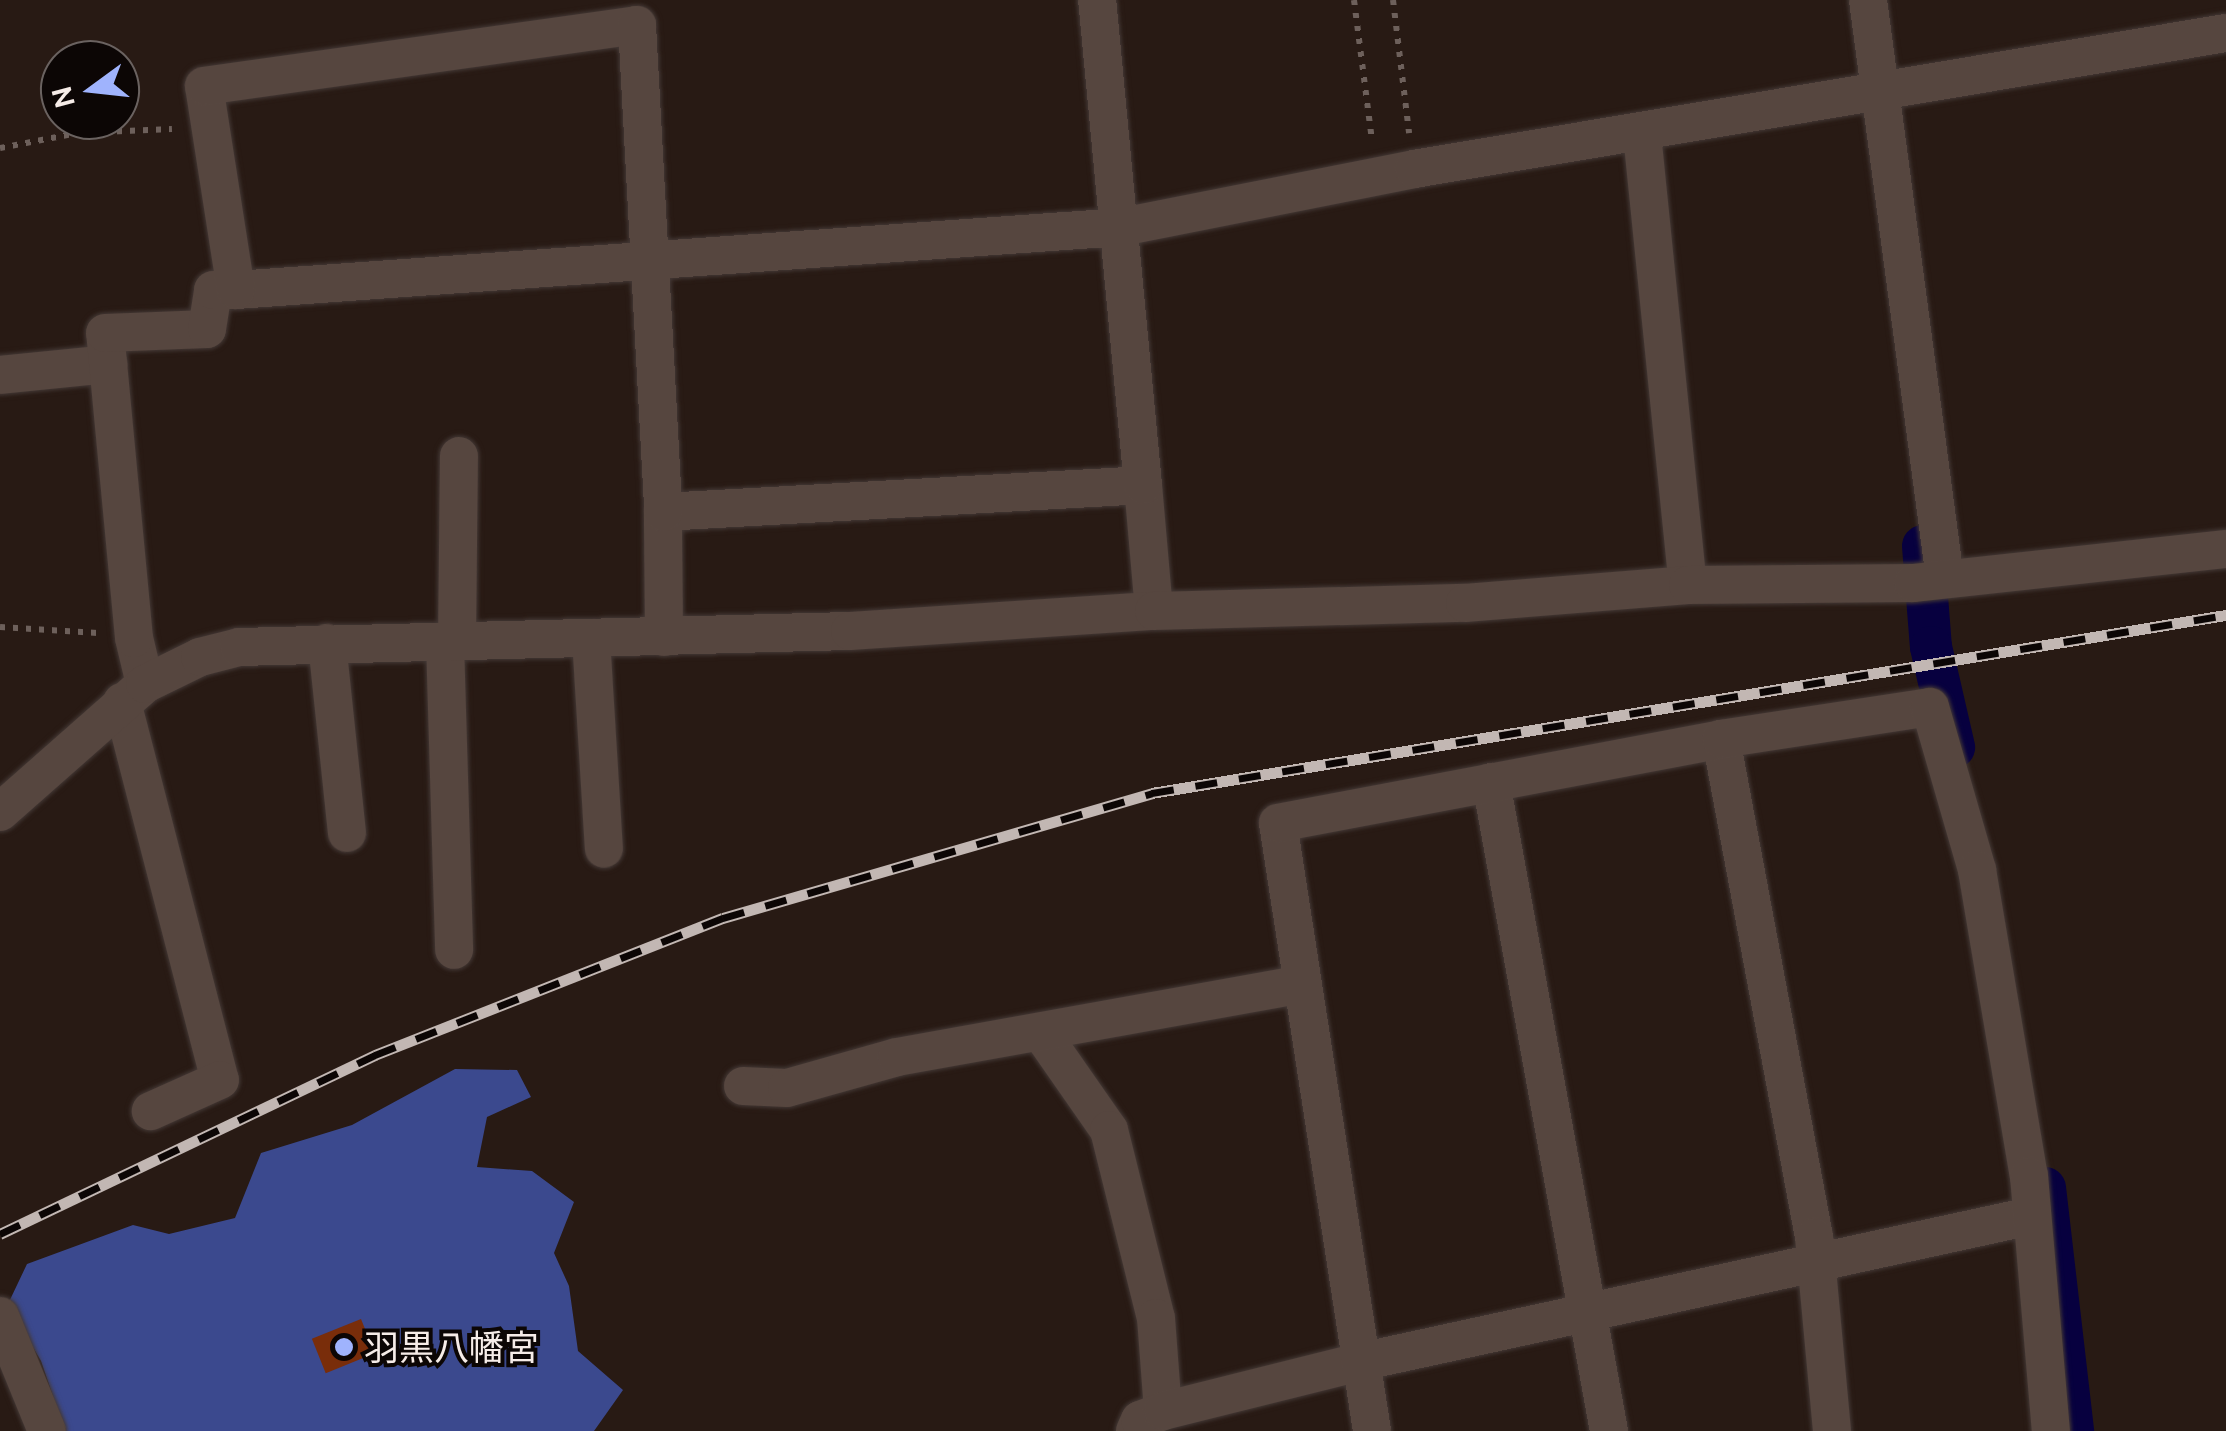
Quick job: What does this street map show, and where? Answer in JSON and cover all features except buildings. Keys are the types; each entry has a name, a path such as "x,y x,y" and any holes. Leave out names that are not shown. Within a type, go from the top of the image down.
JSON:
{"street":[{"path":"1097,0 1122,227 1154,610"},
{"path":"1868,0 1864,92 1929,581"},
{"path":"236,290 204,86 638,25 663,512 664,637"},
{"path":"151,1110 220,1080 133,692 134,638 106,333 207,329 214,290 1122,227 1414,169 1642,134 1864,92 2226,33"},
{"path":"1642,134 1688,585"},
{"path":"0,375 108,364"},
{"path":"454,950 451,642 459,456"},
{"path":"663,512 1143,486"},
{"path":"0,812 133,692 200,656 239,647 664,637 1154,610 1464,603 1688,585 1929,581 2226,549"},
{"path":"591,638 604,850"},
{"path":"327,642 347,833"},
{"path":"1372,1431 1278,823 1721,739 1930,707 1978,870 2031,1216 2051,1431"},
{"path":"1721,739 1815,1263 1832,1431"},
{"path":"1491,782 1609,1431"},
{"path":"743,1086 787,1088 897,1057 1042,1034 1302,984"},
{"path":"1042,1034 1110,1130 1156,1318 1149,1421 1360,1362 2031,1216"},
{"path":"0,1316 47,1431"}],"path":[{"path":"1354,0 1376,176"},
{"path":"1393,0 1414,169"},
{"path":"0,148 78,132 212,128"},
{"path":"0,627 134,638"}],"shaded area":[{"path":"455,1069 517,1070 531,1097 487,1117 477,1167 532,1171 574,1202 554,1253 569,1286 578,1351 623,1390 594,1431 65,1431 41,1361 8,1304 27,1264 133,1225 169,1234 235,1218 261,1153 352,1125"}],"waterway":[{"path":"1923,546 1931,647 1954,747"},
{"path":"2045,1188 2073,1431"}],"railway":[{"path":"0,1234 375,1055 723,918 1152,793 2226,615"}],"place":[{"name":"羽黒八幡宮","path":"344,1347"}]}
